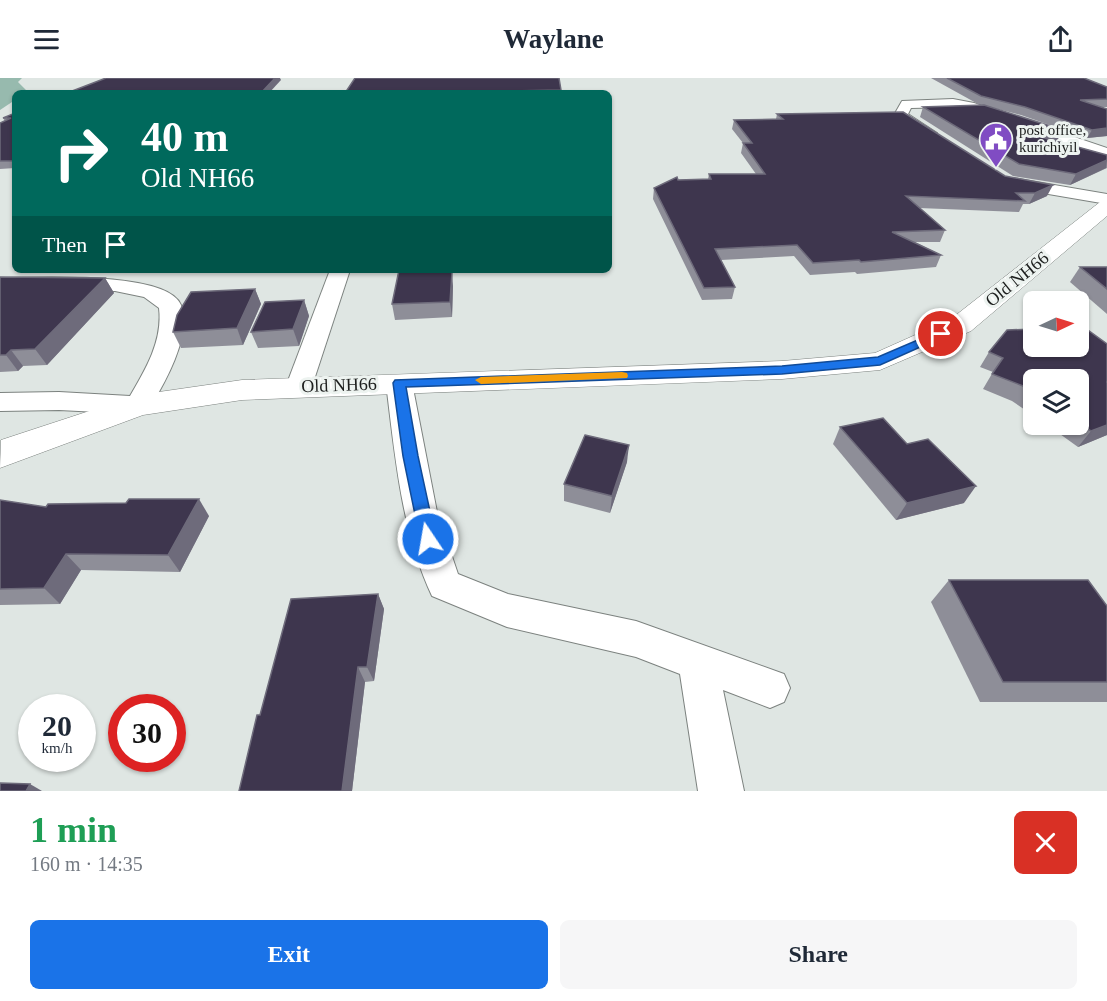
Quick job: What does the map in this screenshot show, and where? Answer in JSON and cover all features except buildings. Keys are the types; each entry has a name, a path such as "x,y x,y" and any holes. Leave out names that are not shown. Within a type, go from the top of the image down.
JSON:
{"main road":[{"name":"Old NH66","path":"0,456 13,449 138,405 242,390 299,386 782,370 880,361 961,325 1107,206"}],"street":[{"path":"941,140 901,115 907,104 953,103 969,106 1107,153"},
{"path":"998,176 1007,182 1107,198"},
{"path":"299,386 339,273"},
{"path":"0,284 115,285 151,292 170,305 173,325 160,366 138,405 59,401 0,402"},
{"path":"399,383 432,558 445,585 507,610 636,639 770,688"},
{"path":"698,662 721,791"}],"shaded area":[{"path":"0,78 22,78 18,82 26,90 12,90 12,102 0,110"}],"slow traffic":[{"path":"481,380 622,376"}],"place":[{"name":"post office, kurichiyil","path":"996,168"}],"route":[{"path":"428,539 399,383 782,370 880,361 941,334"}]}
